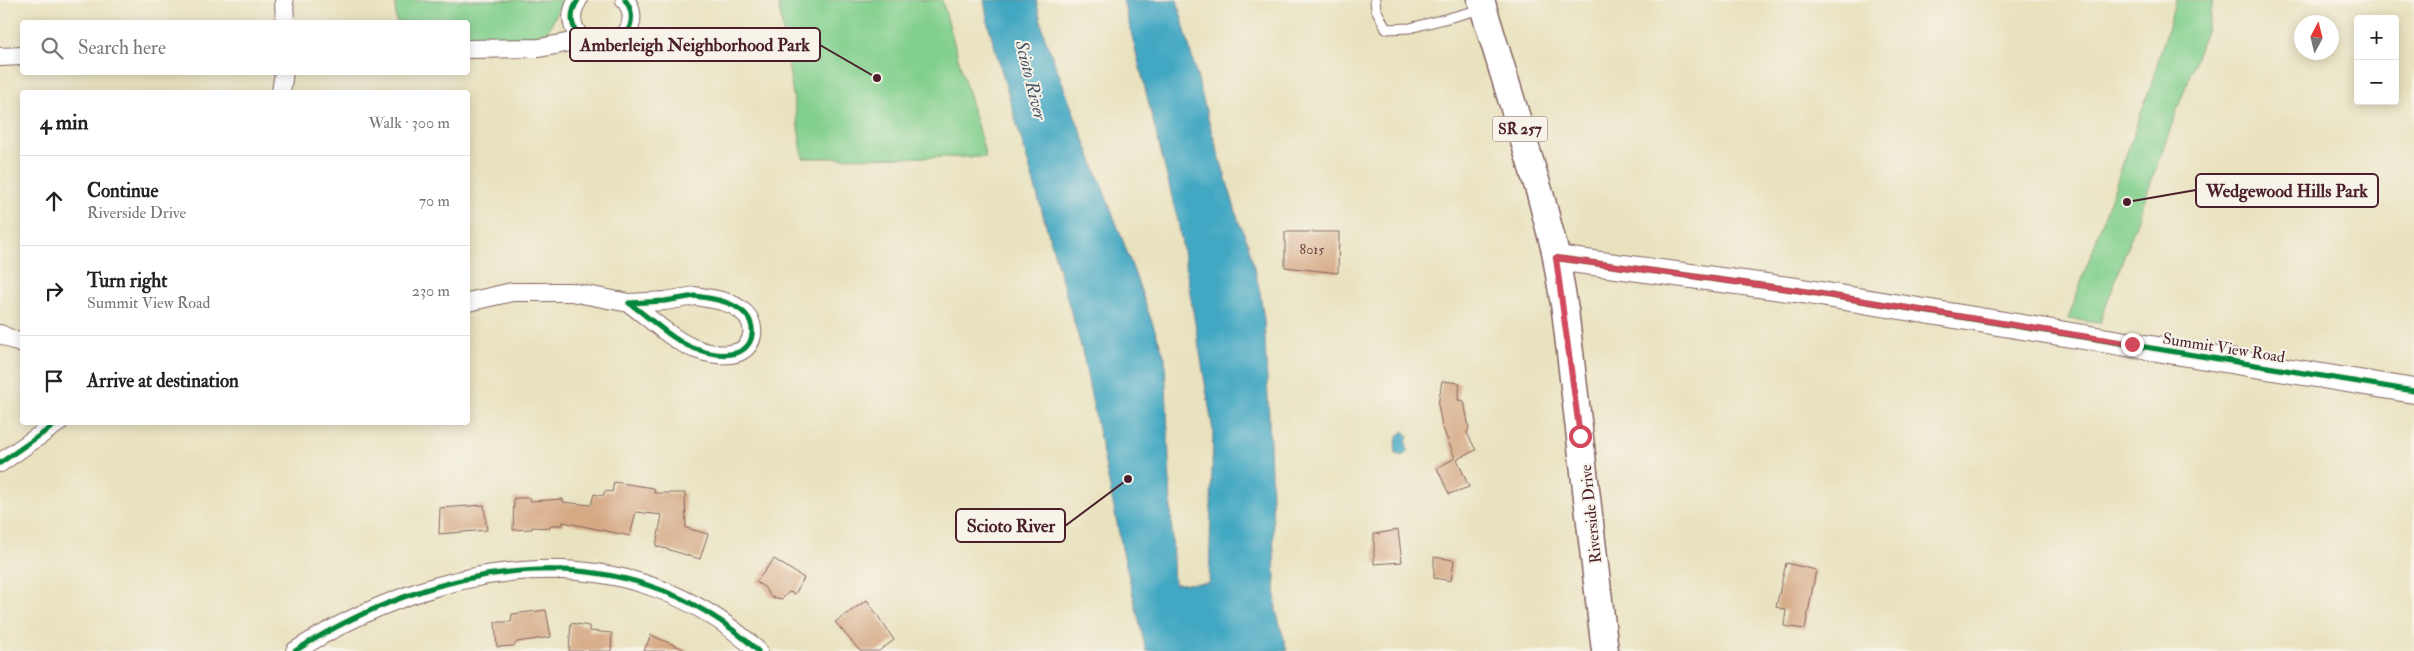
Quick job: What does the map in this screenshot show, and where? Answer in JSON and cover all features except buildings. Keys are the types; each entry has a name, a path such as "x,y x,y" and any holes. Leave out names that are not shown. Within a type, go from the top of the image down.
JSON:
{"main road":[{"name":"Riverside Drive","path":"1483,4 1541,197 1556,258 1582,444 1605,651"}],"street":[{"path":"284,0 285,20"},
{"path":"578,0 572,14 573,24 582,40 591,45 601,46 611,45 620,40 630,24 631,14 625,0"},
{"path":"470,49 540,48 582,40"},
{"path":"0,57 20,56"},
{"path":"281,90 284,75"},
{"name":"Summit View Road","path":"1556,258 1806,292 2414,391"},
{"path":"470,302 512,292 571,292 629,303 665,301 696,296 726,301 743,311 751,320 753,333 748,346 737,353 719,354 697,350 678,339 629,303"},
{"path":"0,334 20,343"},
{"path":"0,463 56,425"},
{"path":"295,651 356,616 450,582 496,572 543,569 585,572 624,579 661,590 709,613 744,637 758,651"}],"lane":[{"path":"1375,0 1376,10 1386,29 1410,28 1483,4"}],"green space":[{"path":"395,0 564,0 539,48 470,49 470,20 396,20"},
{"path":"778,0 942,0 986,157 803,158"},
{"path":"2176,0 2213,0 2209,22 2100,323 2068,319 2151,85"}],"water":[{"path":"984,0 1036,0 1045,38 1123,241 1165,358 1174,584 1209,583 1213,431 1178,221 1123,0 1177,0 1209,122 1239,222 1247,240 1260,292 1264,320 1269,418 1276,610 1287,651 1146,651 1122,548 1082,350 988,24"},
{"path":"1404,431 1408,436 1406,443 1408,451 1403,456 1396,454 1395,447 1397,438"}],"cycle path":[{"path":"578,0 572,14 573,26 580,36 589,43 600,46 612,45 622,39 630,26 631,12 625,0"},
{"path":"1556,258 1796,290 2414,391"},
{"path":"695,296 726,302 737,307 747,316 752,328 752,334 751,340 743,350 727,354 712,353 690,347 672,336 629,303 665,301 695,296"},
{"path":"0,463 55,425"},
{"path":"295,651 350,620 408,595 469,578 530,570 590,572 649,586 705,611 758,651"}],"place":[{"name":"Amberleigh Neighborhood Park","path":"877,78"},
{"name":"Wedgewood Hills Park","path":"2127,202"},
{"name":"Scioto River","path":"1128,479"}],"route":[{"path":"1580,436 1565,310 1556,258 1796,290 2132,344"}]}
